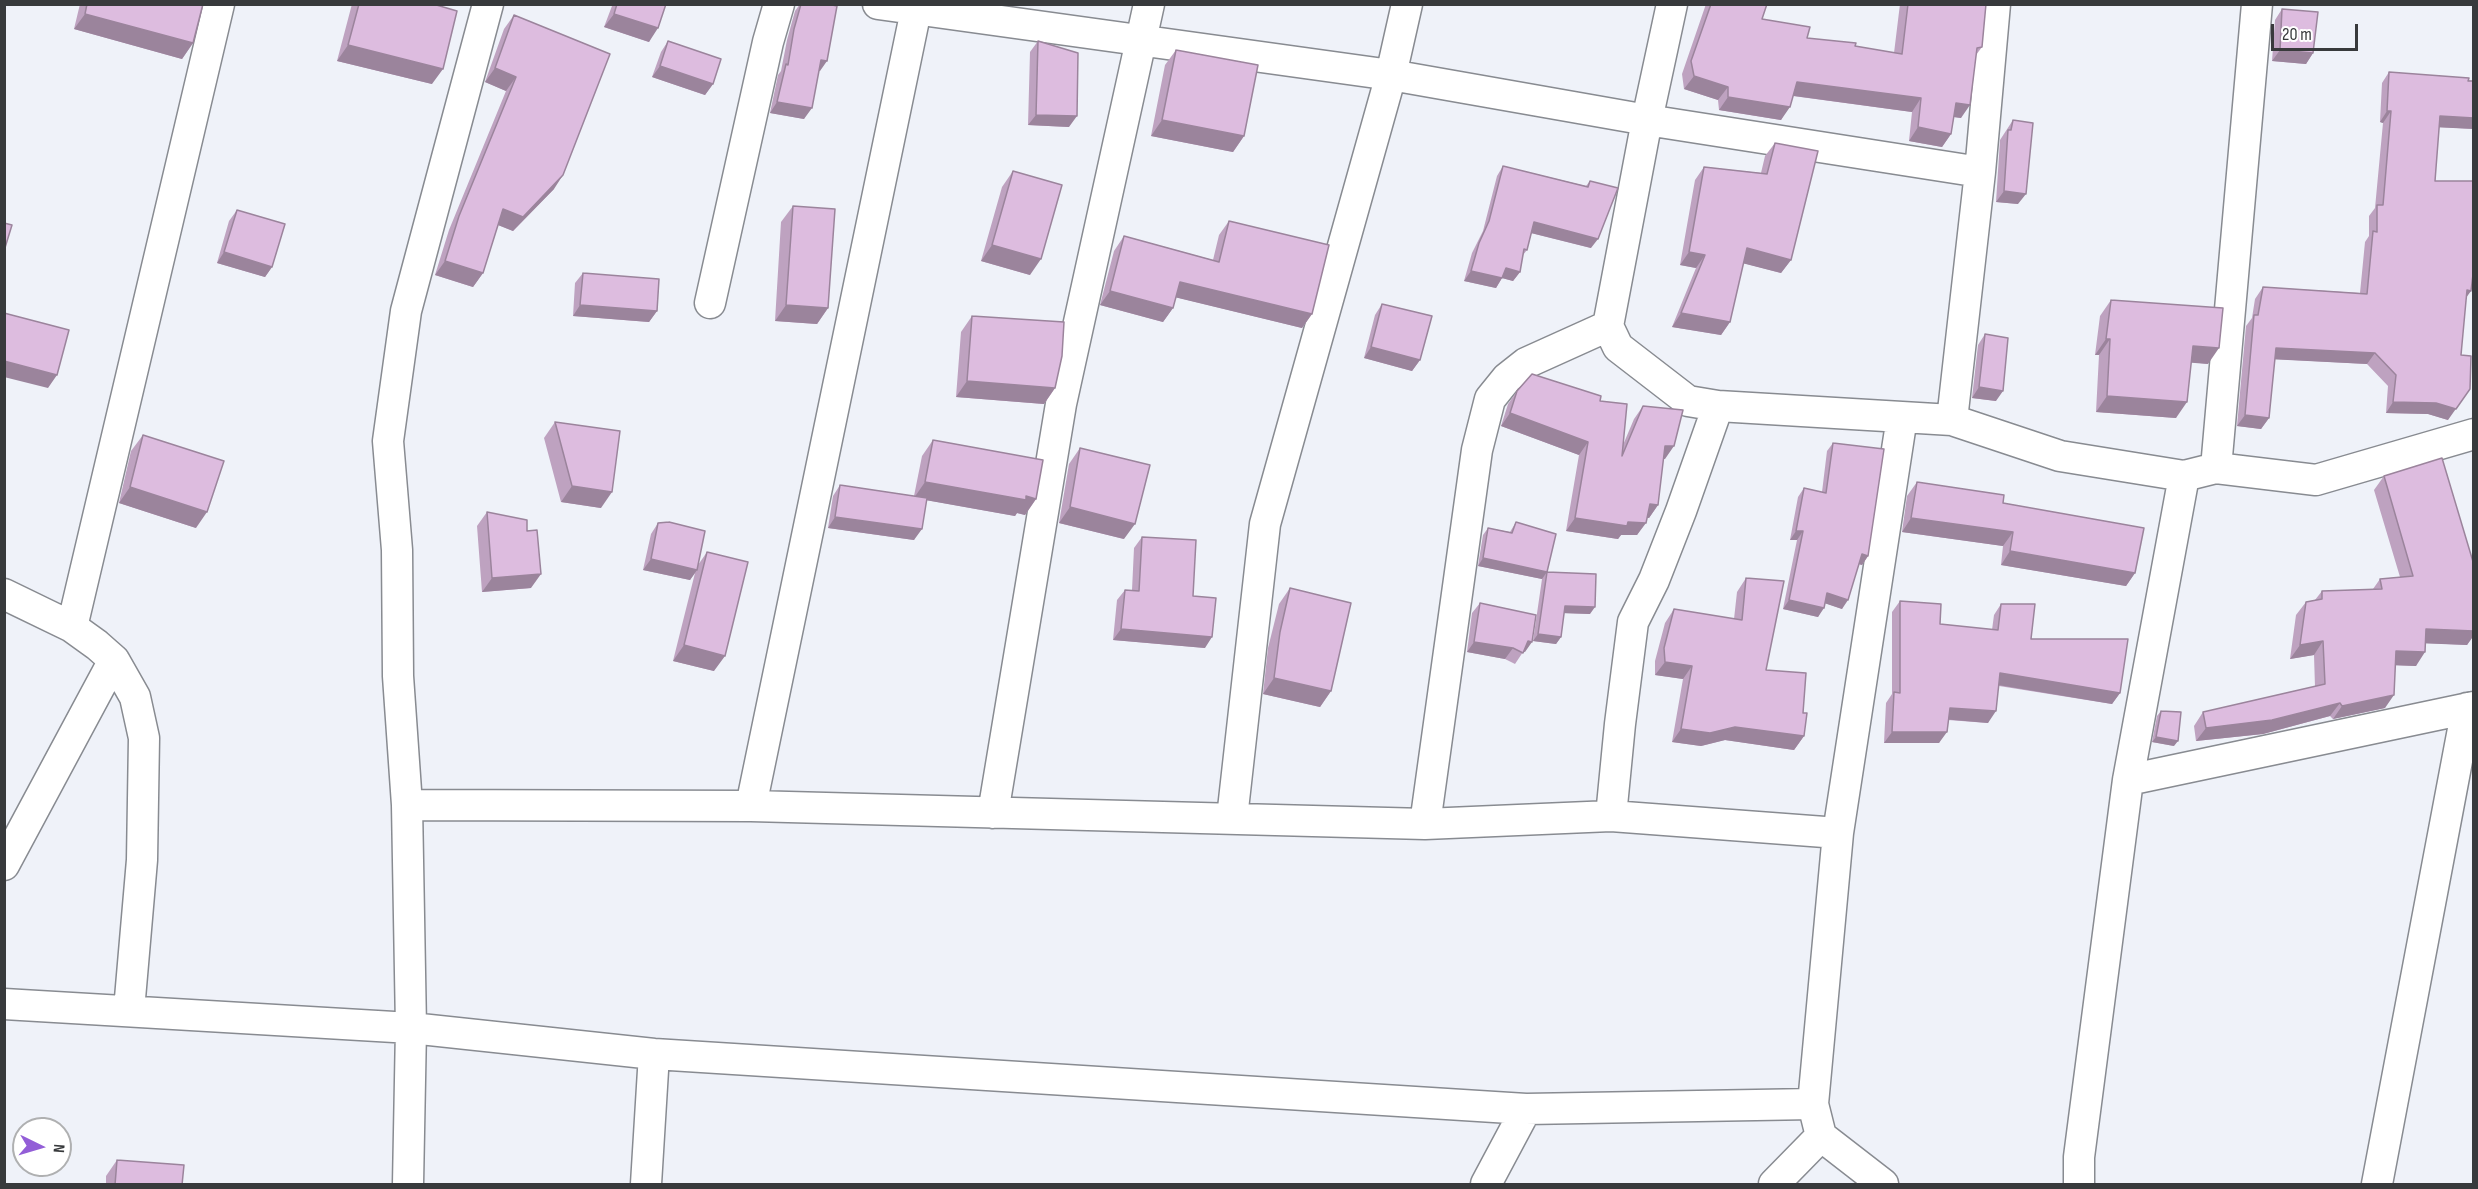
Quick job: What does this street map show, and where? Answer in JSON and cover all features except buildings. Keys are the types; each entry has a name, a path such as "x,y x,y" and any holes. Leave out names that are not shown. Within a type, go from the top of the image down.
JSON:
{"street":[{"path":"72,627 219,4"},
{"path":"408,1185 411,1028 407,805 398,676 397,550 388,441 406,311 488,4"},
{"path":"710,303 768,42 779,4"},
{"path":"878,4 1391,75 1647,120 1980,172"},
{"path":"993,813 1061,404 1149,4"},
{"path":"1232,818 1265,524 1391,75 1407,4"},
{"path":"1672,4 1647,120 1608,326 1618,347 1689,401 1718,406 1952,420 2060,456 2184,476 2216,468 2316,480 2474,434"},
{"path":"1952,420 1980,172 1995,4"},
{"path":"2216,468 2257,4"},
{"path":"751,806 916,10"},
{"path":"1425,824 1477,450 1490,399 1507,378 1526,363 1608,326"},
{"path":"1611,816 1633,622 1669,540 1718,406"},
{"path":"1883,1185 1821,1136 1813,1104 1838,833 1902,417"},
{"path":"2079,1185 2079,1157 2128,780 2184,476"},
{"path":"4,594 72,627 114,660 135,697 144,738 142,860 129,1010"},
{"path":"4,865 114,660"},
{"path":"2128,780 2470,708 2377,1185"},
{"path":"407,805 751,806 1425,824 1611,816 1838,833"},
{"path":"4,1004 411,1028 654,1054 1526,1109 1813,1104"},
{"path":"646,1185 654,1054"},
{"path":"1486,1185 1526,1109"},
{"path":"1774,1185 1821,1136"}]}
